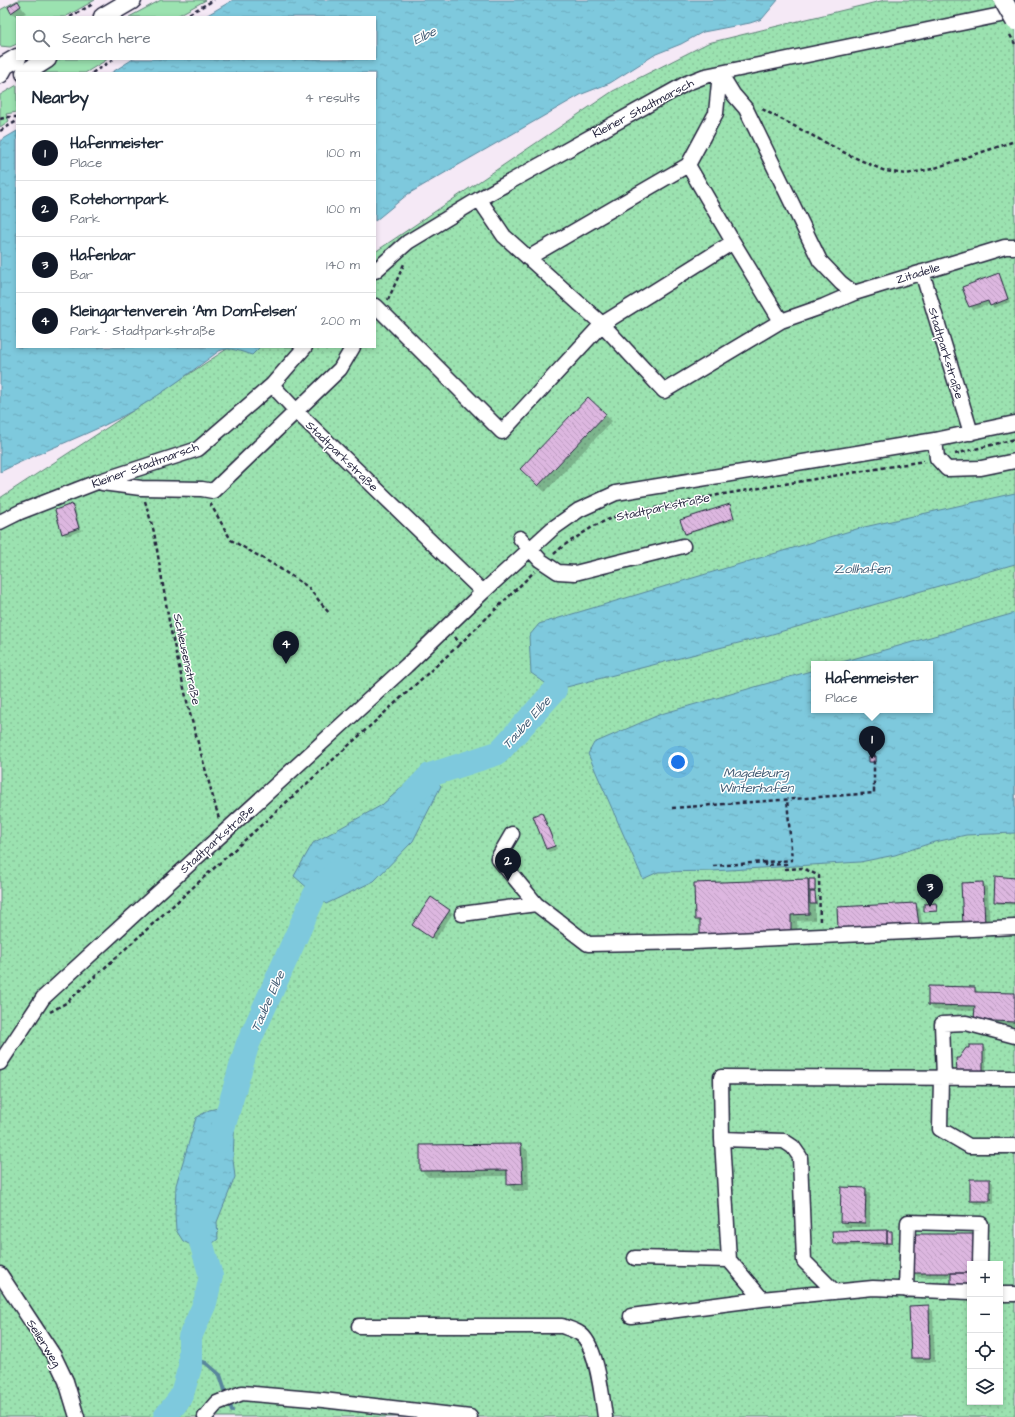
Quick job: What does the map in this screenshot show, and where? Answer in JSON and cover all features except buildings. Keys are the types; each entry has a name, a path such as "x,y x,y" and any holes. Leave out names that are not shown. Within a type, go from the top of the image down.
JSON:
{"main road":[{"path":"99,10 132,0"},
{"path":"1004,0 1015,21"},
{"path":"0,74 5,65 16,59"},
{"path":"27,72 45,60"},
{"path":"0,80 13,80 16,78"}],"street":[{"name":"Kleiner Stadtmarsch","path":"376,270 408,242 479,199 687,83 704,76 1015,12"},
{"path":"528,258 688,165 716,113 720,73"},
{"path":"720,73 733,94 746,108 820,261 841,283 854,293"},
{"path":"688,165 781,321"},
{"path":"479,199 504,236 602,324"},
{"path":"377,308 502,432 602,324 733,242"},
{"name":"Zitadelle","path":"602,324 664,391 781,321 824,306 854,293 1005,247 1015,247"},
{"name":"Stadtparkstraße","path":"922,272 971,433"},
{"name":"Kleiner Stadtmarsch","path":"0,522 20,512 97,482 198,449 272,385 304,348"},
{"path":"97,482 141,488 213,490 340,369 352,348"},
{"name":"Stadtparkstraße","path":"272,385 296,411 483,592"},
{"name":"Stadtparkstraße","path":"0,1063 43,998 448,627 483,592 552,529 579,510 616,493 934,440 1015,423"},
{"path":"934,440 937,458 948,469 981,468 1015,461"},
{"path":"520,538 544,563 558,572 576,573 683,546"},
{"path":"512,834 498,858 536,904 588,944 693,942 1015,927"},
{"path":"462,914 536,904"},
{"path":"1015,1036 966,1023 942,1024 940,1129 969,1146 1015,1146"},
{"path":"762,1299 729,1260 722,1139 721,1077 1015,1078"},
{"path":"722,1139 784,1141 793,1147 800,1157 804,1261 835,1292"},
{"path":"906,1290 908,1222 981,1224 980,1261"},
{"path":"635,1258 729,1260"},
{"name":"Seilerweg","path":"0,1274 54,1356 66,1381 77,1417"},
{"path":"631,1316 762,1299 873,1288 967,1292"},
{"path":"1003,1294 1015,1294"},
{"path":"359,1326 562,1326 580,1333 591,1348 597,1366 605,1417"},
{"path":"205,1417 217,1403 242,1393 323,1400 470,1417"}],"path":[{"path":"185,16 214,0"},
{"path":"74,16 99,10"},
{"path":"94,72 112,60"},
{"path":"758,107 849,155 885,171 906,174 932,169 966,156 1015,141"},
{"path":"0,119 16,117"},
{"path":"0,131 16,122"},
{"path":"377,308 406,260"},
{"path":"952,455 1015,439"},
{"name":"Stadtparkstraße","path":"32,1014 40,1018 66,1003 460,644 544,563 569,542 594,526 616,516 645,509 718,495 931,459"},
{"name":"Schleusenstraße","path":"141,488 154,532 170,627 189,710 222,833"},
{"path":"202,489 231,540 276,566 308,587 329,613"},
{"path":"448,627 460,644"},
{"path":"672,808 874,793 874,752"},
{"path":"713,866 792,860 787,799"},
{"path":"765,862 765,865 786,864 786,869 803,868 818,876 821,936"}],"green space":[{"path":"18,0 95,0 67,16 16,16 16,44 10,47 0,46 0,10"},
{"path":"161,0 206,0 177,16 131,16"},
{"path":"885,0 1015,0 1015,1417 0,1417 0,498 228,348 376,348 376,251 613,91 708,43"},
{"path":"59,60 106,60 87,72 39,72"},
{"path":"16,86 16,112 6,114 9,121 0,127 0,95"}],"water":[{"name":"Elbe","path":"233,0 778,0 762,19 750,23 703,32 681,44 656,54 610,83 582,94 408,194 376,220 376,72 113,72 131,60 376,60 376,16 206,16"},
{"path":"16,132 16,348 259,348 252,355 231,349 219,351 136,409 103,426 0,472 0,141"},
{"name":"Zollhafen","path":"1015,493 1015,564 762,637 555,690 531,673 529,636 539,624 860,528"},
{"name":"Magdeburg Winterhafen","path":"1015,613 1015,833 966,835 931,843 895,855 860,862 713,871 658,872 643,879 588,754 594,743 661,714 811,671 811,713 933,713 933,661 846,661"},
{"path":"430,775 441,786 413,841 374,881 326,904 294,876 313,843 382,805 415,776"},
{"path":"223,1107 235,1116 233,1159 235,1177 217,1222 218,1239 203,1251 183,1241 176,1230 176,1185 196,1118 209,1110"}],"waterway":[{"name":"Taube Elbe","path":"408,798 430,775 498,753 555,690"},
{"name":"Taube Elbe","path":"219,1142 247,1046 315,894 338,870"},
{"name":"Taube Elbe","path":"165,1417 181,1397 190,1367 190,1337 205,1303 211,1276 198,1232 201,1218"},
{"path":"190,1358 206,1363 220,1375 232,1411"}],"tram line":[{"path":"1012,0 1015,5"}],"place":[{"name":"Kleingartenverein 'Am Domfelsen'","path":"286,664"},
{"name":"Hafenmeister","path":"872,759"},
{"name":"Rotehornpark","path":"508,881"},
{"name":"Hafenbar","path":"930,907"}]}
